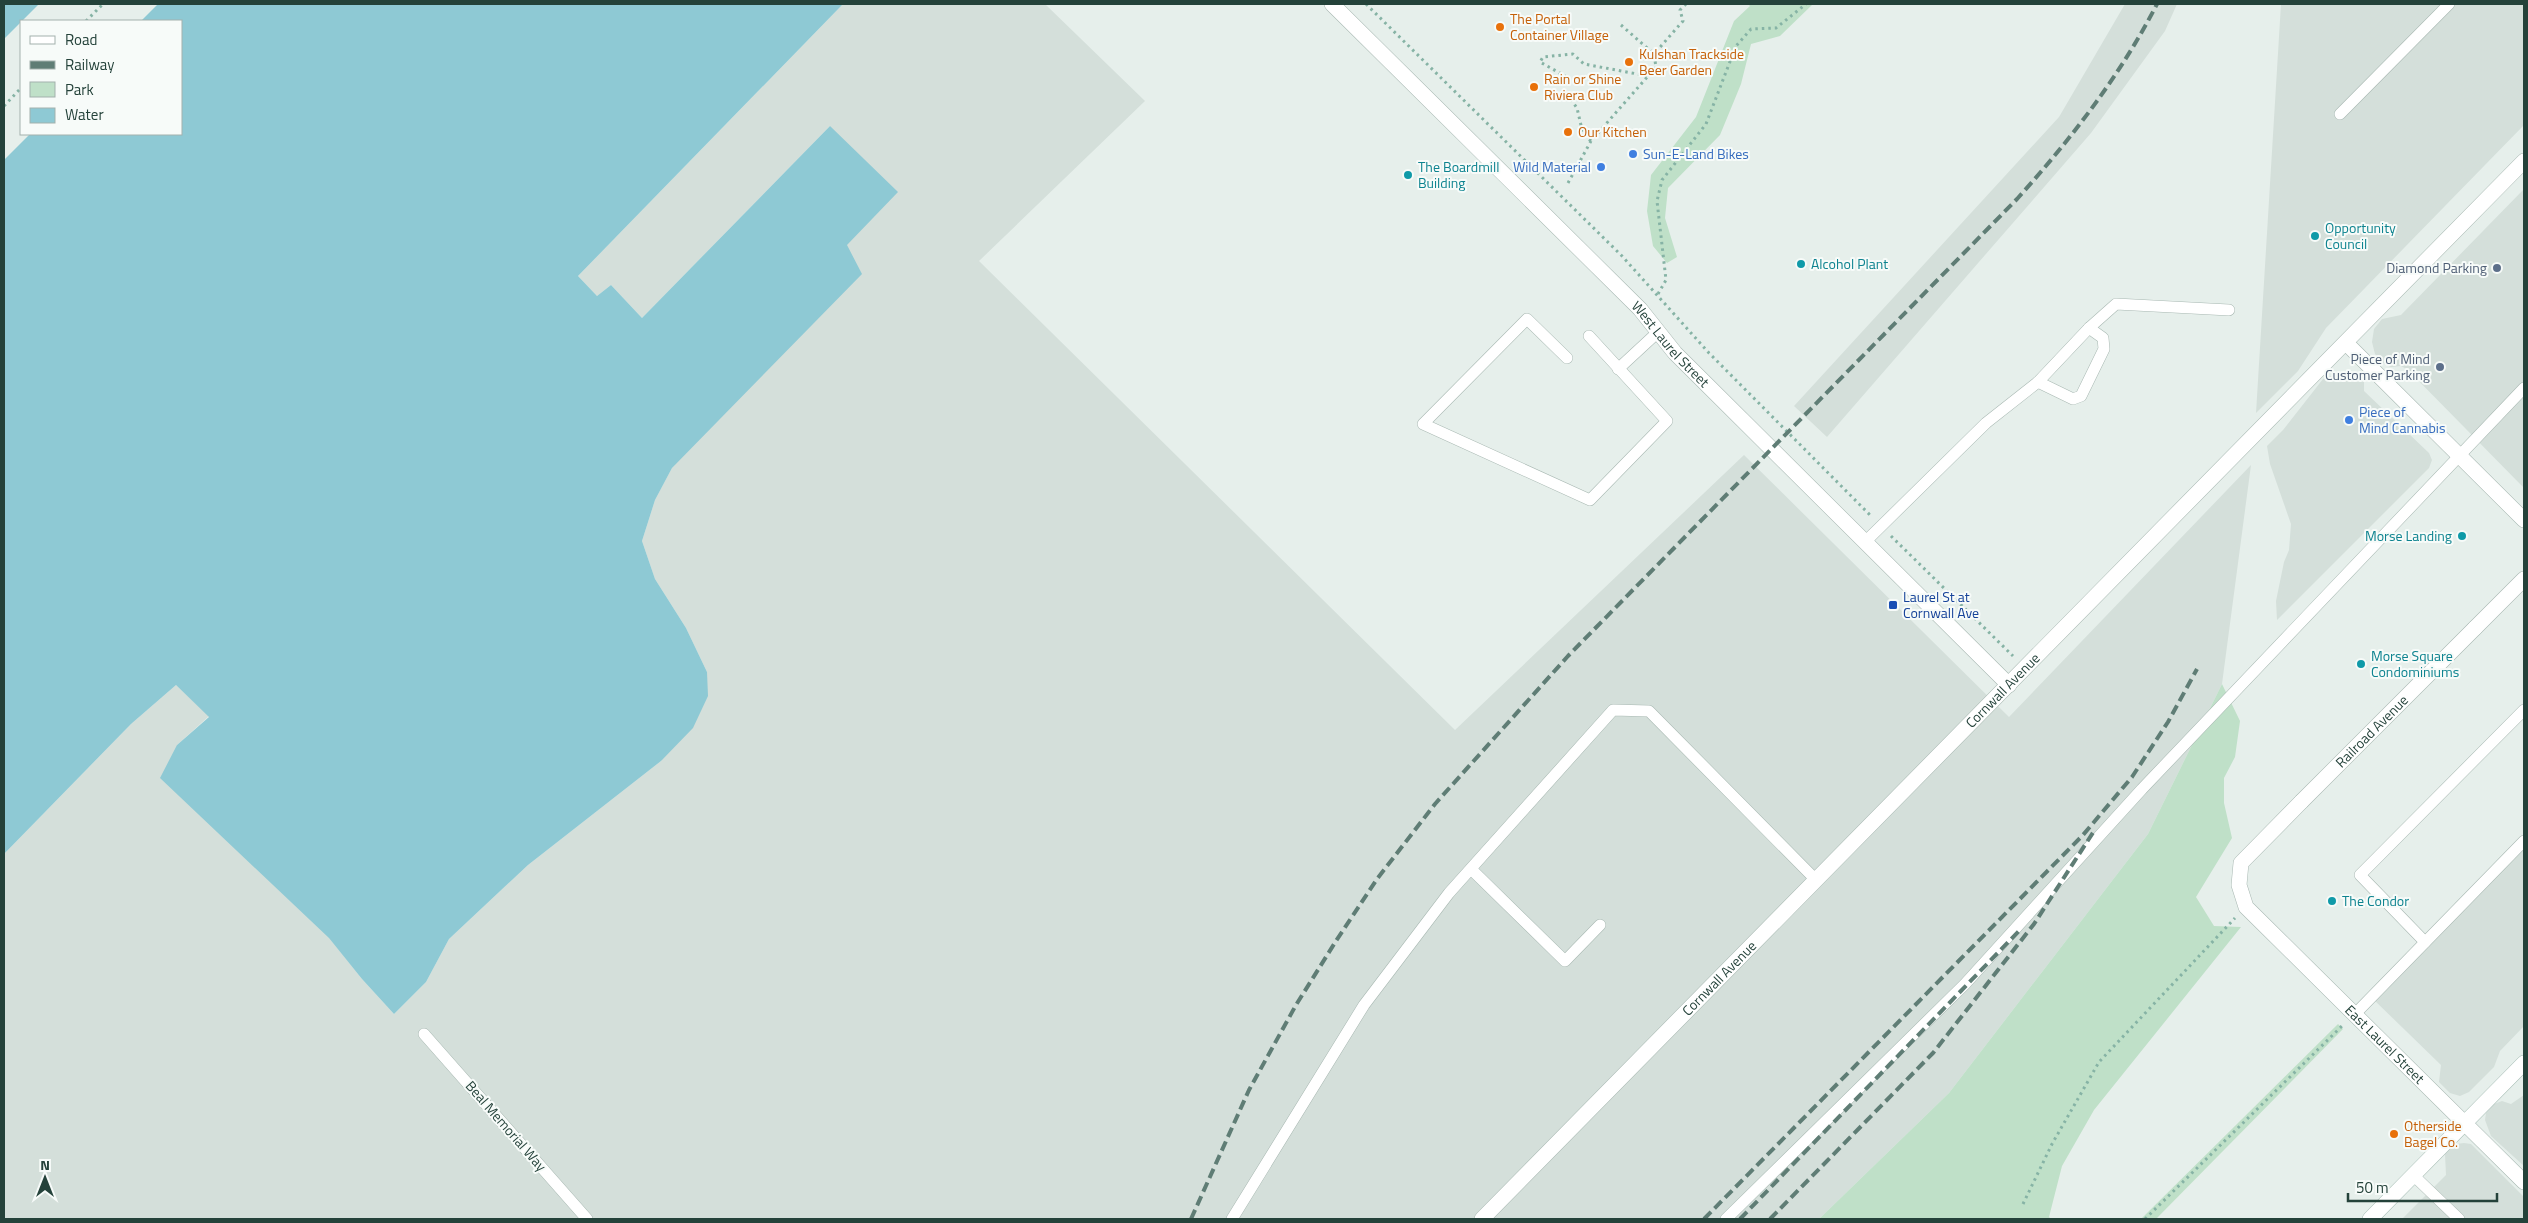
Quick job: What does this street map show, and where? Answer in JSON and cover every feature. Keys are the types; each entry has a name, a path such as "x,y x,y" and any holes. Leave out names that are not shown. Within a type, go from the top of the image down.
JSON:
{"street":[{"name":"West Laurel Street","path":"1332,4 1640,309 1675,353 2009,685"},
{"name":"Cornwall Avenue","path":"1482,1219 2524,161"},
{"path":"2346,343 2524,520"},
{"name":"Railroad Avenue","path":"2246,907 2239,885 2241,863 2524,579"},
{"name":"East Laurel Street","path":"2246,907 2524,1182"},
{"path":"2370,1219 2524,1063"}],"lane":[{"path":"2340,114 2449,4"},
{"path":"1865,542 1986,422 2038,382 2089,328 2116,304 2229,310"},
{"path":"1567,358 1527,319 1423,424 1590,500 1667,421 1589,336"},
{"path":"2038,382 2073,399 2081,396 2104,349 2103,338 2089,328"},
{"path":"1618,369 1658,332"},
{"path":"1726,1219 1965,984 2142,789 2459,454 2524,388"},
{"path":"1232,1219 1364,1005 1450,893 1613,710 1649,711 1816,880"},
{"path":"2425,942 2360,875 2524,710"},
{"path":"2354,1014 2524,840"},
{"path":"1471,869 1565,961 1600,925"},
{"name":"Beal Memorial Way","path":"424,1034 587,1219"},
{"path":"2413,1175 2459,1219"}],"path":[{"path":"87,20 103,4"},
{"path":"1366,4 1658,294 1709,353 2026,668"},
{"path":"1654,54 1683,21 1680,10 1686,4"},
{"path":"1658,294 1666,280 1657,202 1662,180 1706,124 1736,46 1751,29 1776,28 1806,4"},
{"path":"1568,183 1591,141 1656,66 1654,54 1620,25"},
{"path":"1591,141 1584,134 1577,108 1564,90 1565,76 1540,62 1543,57 1573,54 1584,64 1648,76"},
{"path":"4,106 20,89"},
{"path":"2023,1204 2052,1144 2099,1062 2246,907"},
{"path":"2145,1219 2354,1014"}],"shaded area":[{"path":"843,4 1045,4 1145,101 979,261 1455,730 1744,455 2009,717 2251,465 2222,684 2148,834 1949,1093 1819,1219 4,1219 4,854 131,724 176,685 209,716 177,745 362,979 394,1014 426,982 449,939 528,865 661,761 707,672 686,628 655,579 642,541 655,500 672,468 847,245 830,126 642,318 611,285 597,296 578,276"},
{"path":"2125,4 2177,4 2165,31 2091,133 1827,437 1794,406 2059,117"},
{"path":"2281,4 2524,4 2524,125 2326,328 2298,371 2256,413"},
{"path":"2524,189 2524,488 2408,370 2401,366 2391,367 2384,364 2375,354 2372,342 2374,329 2382,319 2401,315"},
{"path":"2341,373 2351,373 2360,377 2364,382 2364,391 2429,453 2432,460 2429,468 2277,620 2276,601 2284,562 2289,550 2291,524 2270,464 2267,446 2283,430 2323,379"},
{"path":"2524,841 2524,1026 2500,1051 2494,1067 2469,1092 2460,1096 2450,1093 2439,1082 2441,1065 2371,997"},
{"path":"2524,1095 2524,1166 2491,1136 2485,1120 2486,1113 2494,1104 2502,1101 2511,1104"},
{"path":"2456,1144 2471,1144 2524,1197 2524,1219 2402,1219 2446,1175 2445,1154"}],"green space":[{"path":"1748,4 1813,4 1780,36 1751,44 1741,84 1720,135 1668,188 1665,218 1677,257 1667,263 1653,246 1647,211 1651,175 1696,117 1734,21 1750,6"},
{"path":"2222,684 2240,721 2235,757 2224,778 2224,803 2232,838 2196,897 2214,926 2241,927 2094,1110 2062,1166 2049,1217 2051,1219 1819,1219 1949,1093 2148,834"},
{"path":"2338,1024 2343,1029 2156,1219 2141,1219"}],"water":[{"path":"4,4 39,4 23,20 20,20 20,23 4,39"},
{"path":"158,4 843,4 578,276 597,296 611,285 642,318 830,126 898,192 847,245 862,274 672,468 655,500 642,541 655,579 686,628 707,672 708,696 693,728 661,761 528,865 449,939 426,982 394,1014 362,979 329,938 160,778 177,745 209,717 176,685 131,724 4,854 4,160 29,135 182,135 182,20 142,20"}],"railway":[{"path":"1191,1219 1249,1090 1296,1005 1377,879 1435,804 1568,656 2017,199 2075,130 2111,82 2143,31 2157,4"},
{"path":"1704,1219 2083,835 2132,777 2168,722 2197,669"},
{"path":"1770,1219 1933,1053 2034,924 2094,831"},
{"path":"1740,1219 2019,931"}],"place":[{"name":"The Portal Container Village","path":"1500,27"},
{"name":"Kulshan Trackside Beer Garden","path":"1629,62"},
{"name":"Rain or Shine Riviera Club","path":"1534,87"},
{"name":"Our Kitchen","path":"1568,132"},
{"name":"Sun-E-Land Bikes","path":"1633,154"},
{"name":"Wild Material","path":"1601,167"},
{"name":"The Boardmill Building","path":"1408,175"},
{"name":"Opportunity Council","path":"2315,236"},
{"name":"Alcohol Plant","path":"1801,264"},
{"name":"Diamond Parking","path":"2497,268"},
{"name":"Piece of Mind Customer Parking","path":"2440,367"},
{"name":"Piece of Mind Cannabis","path":"2349,420"},
{"name":"Morse Landing","path":"2462,536"},
{"name":"Laurel St at Cornwall Ave","path":"1893,605"},
{"name":"Morse Square Condominiums","path":"2361,664"},
{"name":"The Condor","path":"2332,901"},
{"name":"Otherside Bagel Co.","path":"2394,1134"}]}
